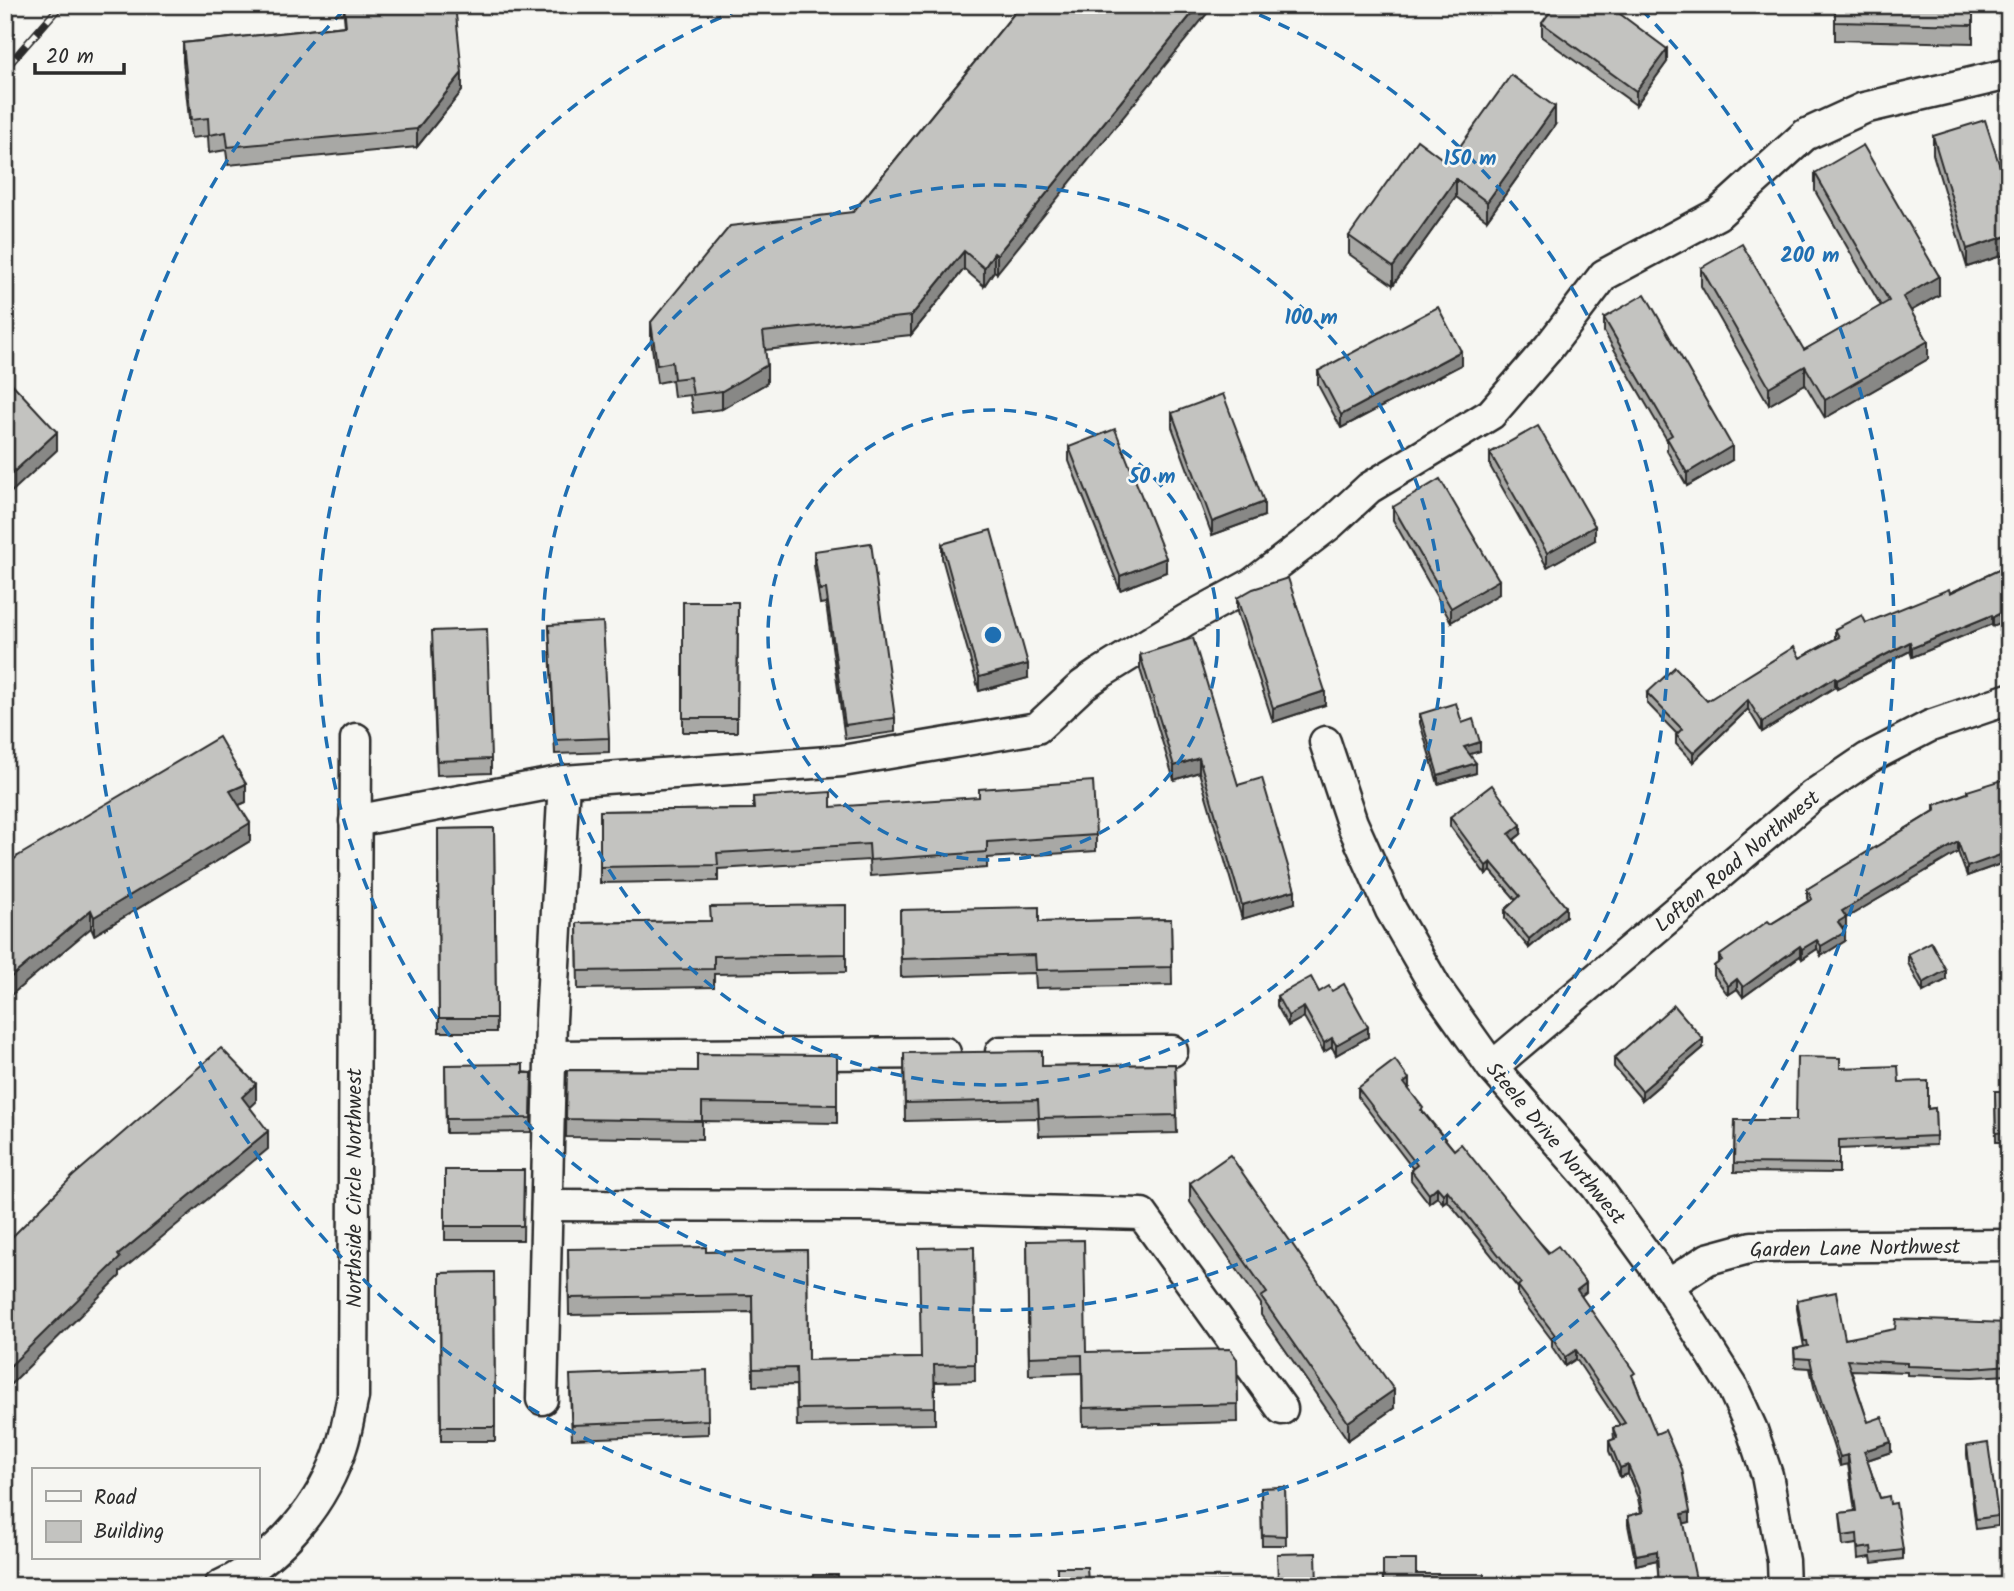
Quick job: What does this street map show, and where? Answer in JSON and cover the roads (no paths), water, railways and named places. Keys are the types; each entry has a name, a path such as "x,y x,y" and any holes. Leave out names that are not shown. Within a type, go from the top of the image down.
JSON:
{"street":[{"path":"355,821 564,781 842,761 1037,728 1083,685 1174,627 1252,584 1330,524 1369,488 1491,414 1549,347 1604,275 1718,214 1805,135 1864,108 2009,74"},
{"name":"Lofton Road Northwest","path":"1492,1067 1812,796 1868,758 1930,726 2009,699"},
{"name":"Northside Circle Northwest","path":"220,1586 255,1565 292,1532 322,1491 342,1446 353,1397 356,738"},
{"name":"Steele Drive Northwest","path":"1325,742 1352,823 1391,910 1436,988 1492,1067 1597,1186 1668,1285 1732,1386 1752,1430 1767,1475 1783,1561 1784,1586"},
{"path":"542,1399 555,914 564,781"},
{"path":"551,1056 1172,1051"},
{"path":"547,1205 861,1206 1142,1213 1282,1409"},
{"name":"Garden Lane Northwest","path":"1668,1285 1708,1259 1752,1247 2009,1245"}],"railway":[{"path":"5,69 61,5"}]}
